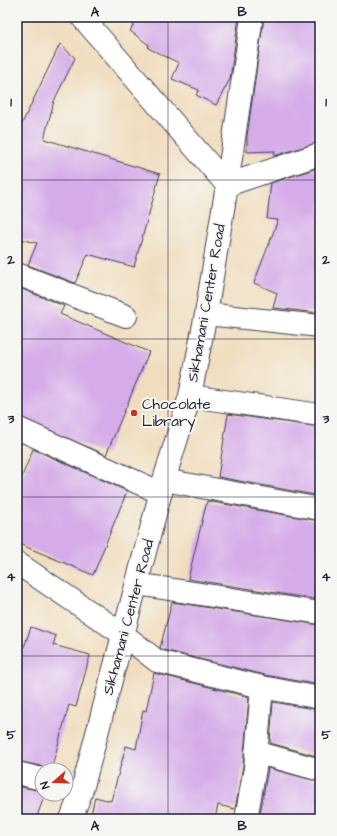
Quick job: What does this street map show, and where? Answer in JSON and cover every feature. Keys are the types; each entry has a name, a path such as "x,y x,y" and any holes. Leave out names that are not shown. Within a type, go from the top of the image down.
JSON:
{"street":[{"path":"82,17 227,185 320,154"},
{"name":"Sikhamani Center Road","path":"74,788 124,635 162,486 190,396 206,314 252,17"},
{"path":"17,274 126,316"},
{"path":"206,314 320,326"},
{"path":"190,396 320,415"},
{"path":"17,428 162,486 320,509"},
{"path":"17,563 124,635 157,661 262,688 320,698"},
{"path":"138,584 320,613"},
{"path":"246,819 256,752 262,688"},
{"path":"256,752 320,770"},
{"path":"17,773 34,778"},
{"name":"Sikhamani Center Road","path":"71,819 73,802"}],"building":[{"path":"138,17 239,17 230,79 216,105 196,95 199,90 172,79 179,63 148,48 149,45 130,31"},
{"path":"264,17 320,17 320,142 274,156 275,151 247,152 247,136"},
{"path":"60,44 75,58 54,101 44,139 160,174 134,267 88,254 75,283 28,265 37,243 17,238 17,134"},
{"path":"320,167 320,313 273,308 277,293 254,283 278,220 267,219 271,183"},
{"path":"17,287 64,306 60,314 149,352 106,455 17,416"},
{"path":"228,414 320,427 320,496 218,477"},
{"path":"33,449 127,491 93,575 17,543 17,489"},
{"path":"207,501 320,521 320,600 188,579"},
{"path":"172,602 320,625 320,685 265,675 163,650 160,648"},
{"path":"31,627 56,636 53,645 90,655 76,707 69,705 53,762 34,762 34,765 17,761 17,667"},
{"path":"154,673 249,697 243,766 235,809 218,805 215,819 90,819 95,797 111,801 126,746 136,749 143,710 146,711"},
{"path":"273,702 320,710 320,757 270,743"},
{"path":"268,768 320,782 320,815 259,819"},
{"path":"17,786 34,789 34,802 42,802 36,819 17,819"}],"place":[{"name":"Chocolate Library","path":"134,413"}]}
